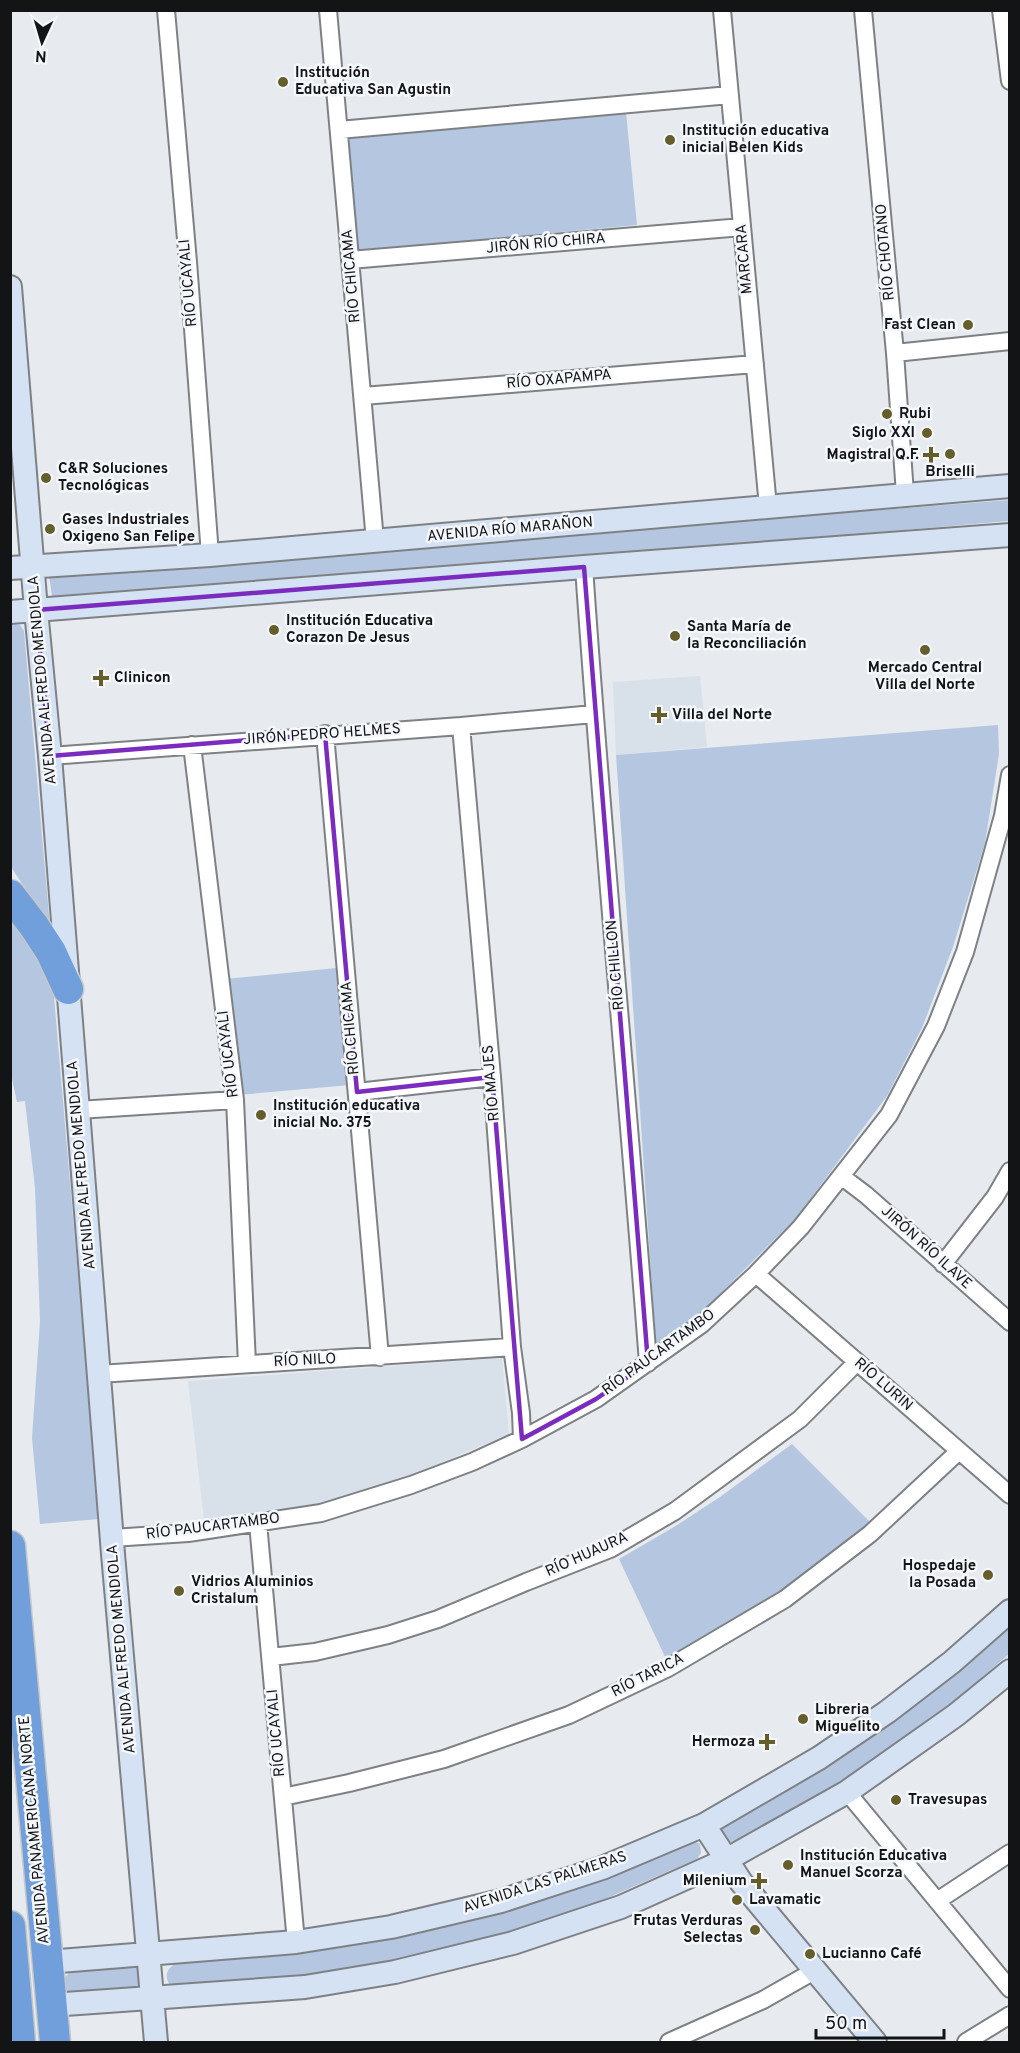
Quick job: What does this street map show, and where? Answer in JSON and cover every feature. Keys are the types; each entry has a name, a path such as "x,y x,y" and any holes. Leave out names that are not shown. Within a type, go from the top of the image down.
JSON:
{"highway":[{"path":"14,904 51,951 68,989"},
{"name":"AVENIDA PANAMERICANA NORTE","path":"10,1546 55,2043"},
{"path":"10,1926 20,2043"}],"main road":[{"name":"AVENIDA ALFREDO MENDIOLA","path":"10,287 21,568 36,610 50,756 112,1538 156,2043"},
{"name":"AVENIDA RÍO MARAÑON","path":"21,568 210,555 1010,486"},
{"path":"10,612 1010,536"},
{"name":"AVENIDA LAS PALMERAS","path":"47,1962 296,1942 391,1927 501,1900 602,1868 704,1825 819,1758 887,1712 952,1662 1010,1611"},
{"path":"51,2005 304,1987 405,1970 513,1943 621,1907 726,1860 847,1792 956,1715 1010,1671"},
{"path":"704,1825 741,1882 875,2043"}],"street":[{"name":"RÍO UCAYALI","path":"166,10 210,555"},
{"name":"RÍO CHICAMA","path":"328,10 375,541"},
{"name":"MARCARA","path":"722,10 768,507"},
{"name":"RÍO CHOTANO","path":"863,10 895,353 904,494"},
{"path":"1001,10 1010,81"},
{"path":"339,130 730,95"},
{"name":"JIRÓN RÍO CHIRA","path":"350,260 742,227"},
{"path":"895,353 1010,341"},
{"name":"RÍO OXAPAMPA","path":"363,396 755,364"},
{"name":"RÍO CHILLON","path":"584,567 594,714 648,1363"},
{"name":"JIRÓN PEDRO HELMES","path":"50,756 594,714"},
{"name":"RÍO MAJES","path":"461,726 492,1077 512,1347 521,1413 522,1439"},
{"name":"RÍO CHICAMA","path":"325,734 380,1357"},
{"name":"RÍO UCAYALI","path":"192,746 235,1100 248,1364"},
{"name":"RÍO PAUCARTAMBO","path":"112,1538 188,1533 321,1513 411,1485 472,1462 522,1439 596,1399 702,1324 756,1274 801,1227 889,1115 936,1026 965,952 1003,816 1010,775"},
{"path":"357,1092 492,1077"},
{"path":"78,1110 235,1100"},
{"path":"943,1264 994,1197 1010,1171"},
{"name":"JIRÓN RÍO ILAVE","path":"841,1176 866,1195 1010,1322"},
{"name":"RÍO LURIN","path":"756,1274 1010,1495"},
{"name":"RÍO NILO","path":"99,1374 512,1347"},
{"name":"RÍO HUAURA","path":"271,1657 315,1652 387,1635 438,1619 610,1549 675,1511 800,1419 857,1362"},
{"name":"RÍO TARICA","path":"283,1797 444,1759 569,1715 668,1668 785,1599 870,1534 959,1451"},
{"name":"RÍO UCAYALI","path":"258,1523 296,1942"},
{"path":"847,1792 1010,1989"},
{"path":"937,1901 1010,1853"},
{"path":"669,2043 763,2000 814,1971"},
{"path":"966,2043 1010,2015"}],"highlighted area":[{"path":"584,567 648,1363 596,1399 522,1439 492,1077 357,1092 325,734 50,756 36,610"}],"shaded area":[{"path":"626,112 637,225 356,251 346,137"},
{"path":"1009,500 1009,521 53,603 49,575"},
{"path":"10,624 20,625 24,631 50,926 11,867"},
{"name":"Villa del Norte","path":"700,676 707,747 616,755 613,682"},
{"name":"Villa del Norte","path":"998,725 999,754 985,843 953,947 922,1028 887,1096 796,1218 698,1316 656,1346 616,755"},
{"path":"10,925 21,928 53,985 99,1519 40,1524 32,1438 40,1321 35,1188 25,1101 17,1102 11,1074"},
{"path":"336,968 350,1085 238,1095 225,979"},
{"path":"502,1358 509,1434 416,1473 317,1505 204,1519 188,1381"},
{"path":"792,1444 872,1524 824,1563 747,1616 667,1661 619,1559 720,1497"},
{"path":"1009,1623 1009,1654 906,1739 854,1776 788,1814 738,1840 730,1842 721,1839 718,1831 721,1824"},
{"path":"692,1840 700,1844 701,1853 697,1859 538,1928 326,1977 173,1989 168,1981 168,1971 178,1962 290,1952"},
{"path":"139,1966 140,1992 69,1994 64,1989 63,1979 70,1972"}],"place":[{"name":"Institución Educativa San Agustin","path":"283,82"},
{"name":"Institución educativa inicial Belen Kids","path":"670,140"},
{"name":"Fast Clean","path":"968,325"},
{"name":"Rubi","path":"887,414"},
{"name":"Siglo XXI","path":"927,433"},
{"name":"Briselli","path":"950,454"},
{"name":"Magistral Q.F.","path":"931,455"},
{"name":"C&R Soluciones Tecnológicas","path":"46,478"},
{"name":"Gases Industriales Oxigeno San Felipe","path":"50,529"},
{"name":"Institución Educativa Corazon De Jesus","path":"274,630"},
{"name":"Santa María de la Reconciliación","path":"675,636"},
{"name":"Mercado Central Villa del Norte","path":"925,650"},
{"name":"Clinicon","path":"101,678"},
{"name":"Villa del Norte","path":"659,715"},
{"name":"Institución educativa inicial No. 375","path":"261,1115"},
{"name":"Hospedaje la Posada","path":"988,1575"},
{"name":"Vidrios Aluminios Cristalum","path":"179,1591"},
{"name":"Libreria Miguelito","path":"803,1719"},
{"name":"Hermoza","path":"767,1742"},
{"name":"Travesupas","path":"896,1800"},
{"name":"Institución Educativa Manuel Scorza","path":"788,1865"},
{"name":"Milenium","path":"759,1881"},
{"name":"Lavamatic","path":"737,1900"},
{"name":"Frutas Verduras Selectas","path":"755,1930"},
{"name":"Lucianno Café","path":"810,1954"}]}
